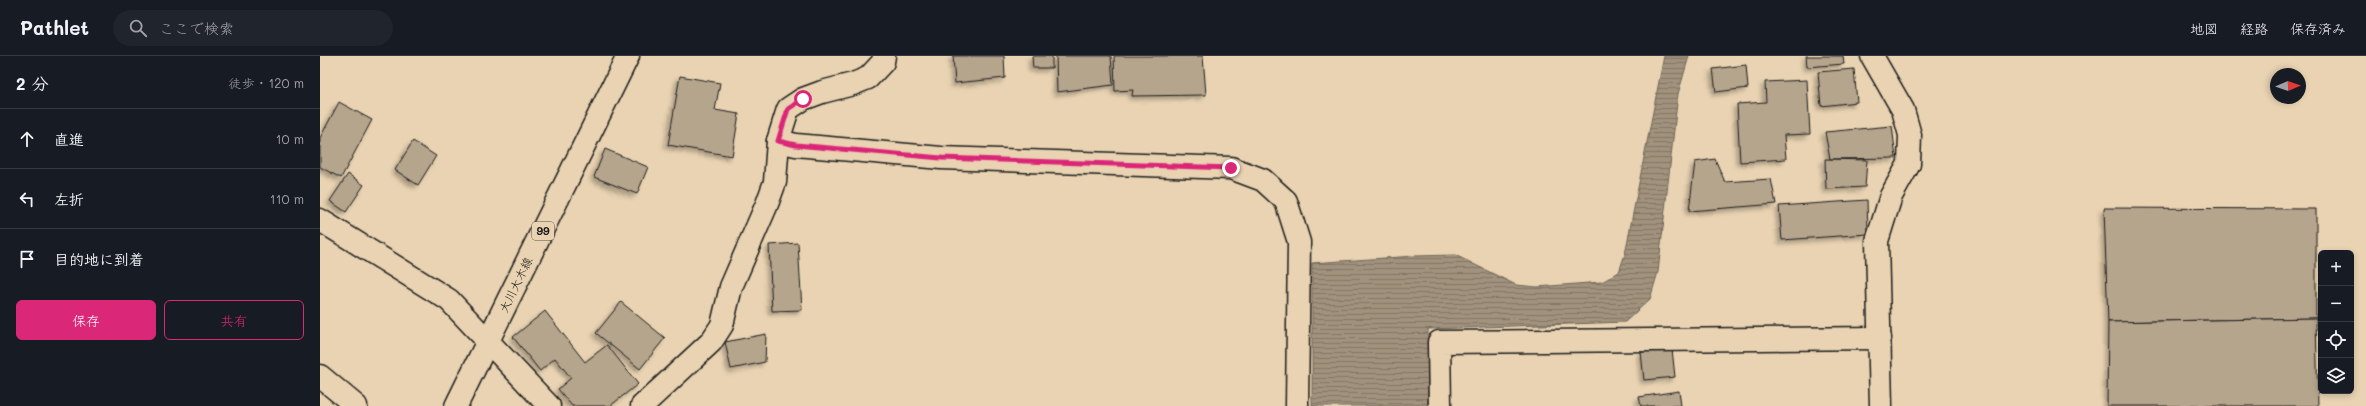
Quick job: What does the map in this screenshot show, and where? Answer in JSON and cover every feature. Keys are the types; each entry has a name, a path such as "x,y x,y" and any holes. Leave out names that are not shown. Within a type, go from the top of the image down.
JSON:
{"street":[{"name":"大川大木線","path":"456,406 628,56"},
{"path":"642,406 711,342 722,324 731,287 768,204 775,182 778,141 788,109 810,96 868,78 883,62 884,56"},
{"path":"1872,56 1903,110 1910,135 1909,164 1891,196 1877,241 1881,406"},
{"path":"778,141 796,145 941,158 1231,168 1263,180 1286,201 1299,242 1297,406"},
{"path":"323,229 449,300 549,406"},
{"path":"1440,406 1439,342 1880,338"},
{"path":"320,376 356,406"}],"shaded area":[{"path":"1664,56 1689,56 1678,94 1658,272 1650,299 1625,322 1428,329 1428,406 1312,406 1312,263 1414,256 1455,255 1516,285 1537,287 1602,282 1619,272 1625,254"}],"building":[{"path":"953,56 1004,56 1005,78 955,83"},
{"path":"1032,56 1052,56 1052,68 1033,68"},
{"path":"1056,56 1111,56 1113,85 1057,92"},
{"path":"1114,56 1203,56 1206,95 1132,96 1133,90 1115,91"},
{"path":"1806,56 1843,56 1844,64 1807,67"},
{"path":"1746,65 1748,88 1716,92 1713,69"},
{"path":"1854,69 1857,102 1821,106 1818,72"},
{"path":"680,76 720,83 715,110 739,114 732,156 668,145"},
{"path":"1807,80 1810,134 1784,135 1786,159 1740,162 1737,104 1766,102 1765,82"},
{"path":"339,102 372,120 341,178 320,167 320,138"},
{"path":"1892,126 1896,158 1830,159 1825,132"},
{"path":"413,141 436,156 418,185 395,170"},
{"path":"605,149 648,167 637,194 594,177"},
{"path":"1715,159 1725,182 1771,179 1776,204 1689,211 1695,162"},
{"path":"1825,159 1867,160 1865,187 1826,189"},
{"path":"348,174 364,185 346,212 330,201"},
{"path":"1867,200 1868,234 1782,240 1779,206"},
{"path":"2104,208 2316,209 2316,318 2108,322"},
{"path":"798,243 802,310 772,311 769,245"},
{"path":"621,302 665,338 640,369 596,333"},
{"path":"545,311 585,362 607,345 638,384 610,406 572,406 558,389 571,378 555,358 540,371 513,337"},
{"path":"2316,318 2318,406 2107,406 2108,322"},
{"path":"766,334 765,362 731,369 725,342"},
{"path":"1672,349 1675,377 1644,380 1641,352"},
{"path":"1679,391 1681,406 1641,406 1639,397"}],"route":[{"path":"803,99 788,109 778,141 796,145 941,158 1231,168"}]}
